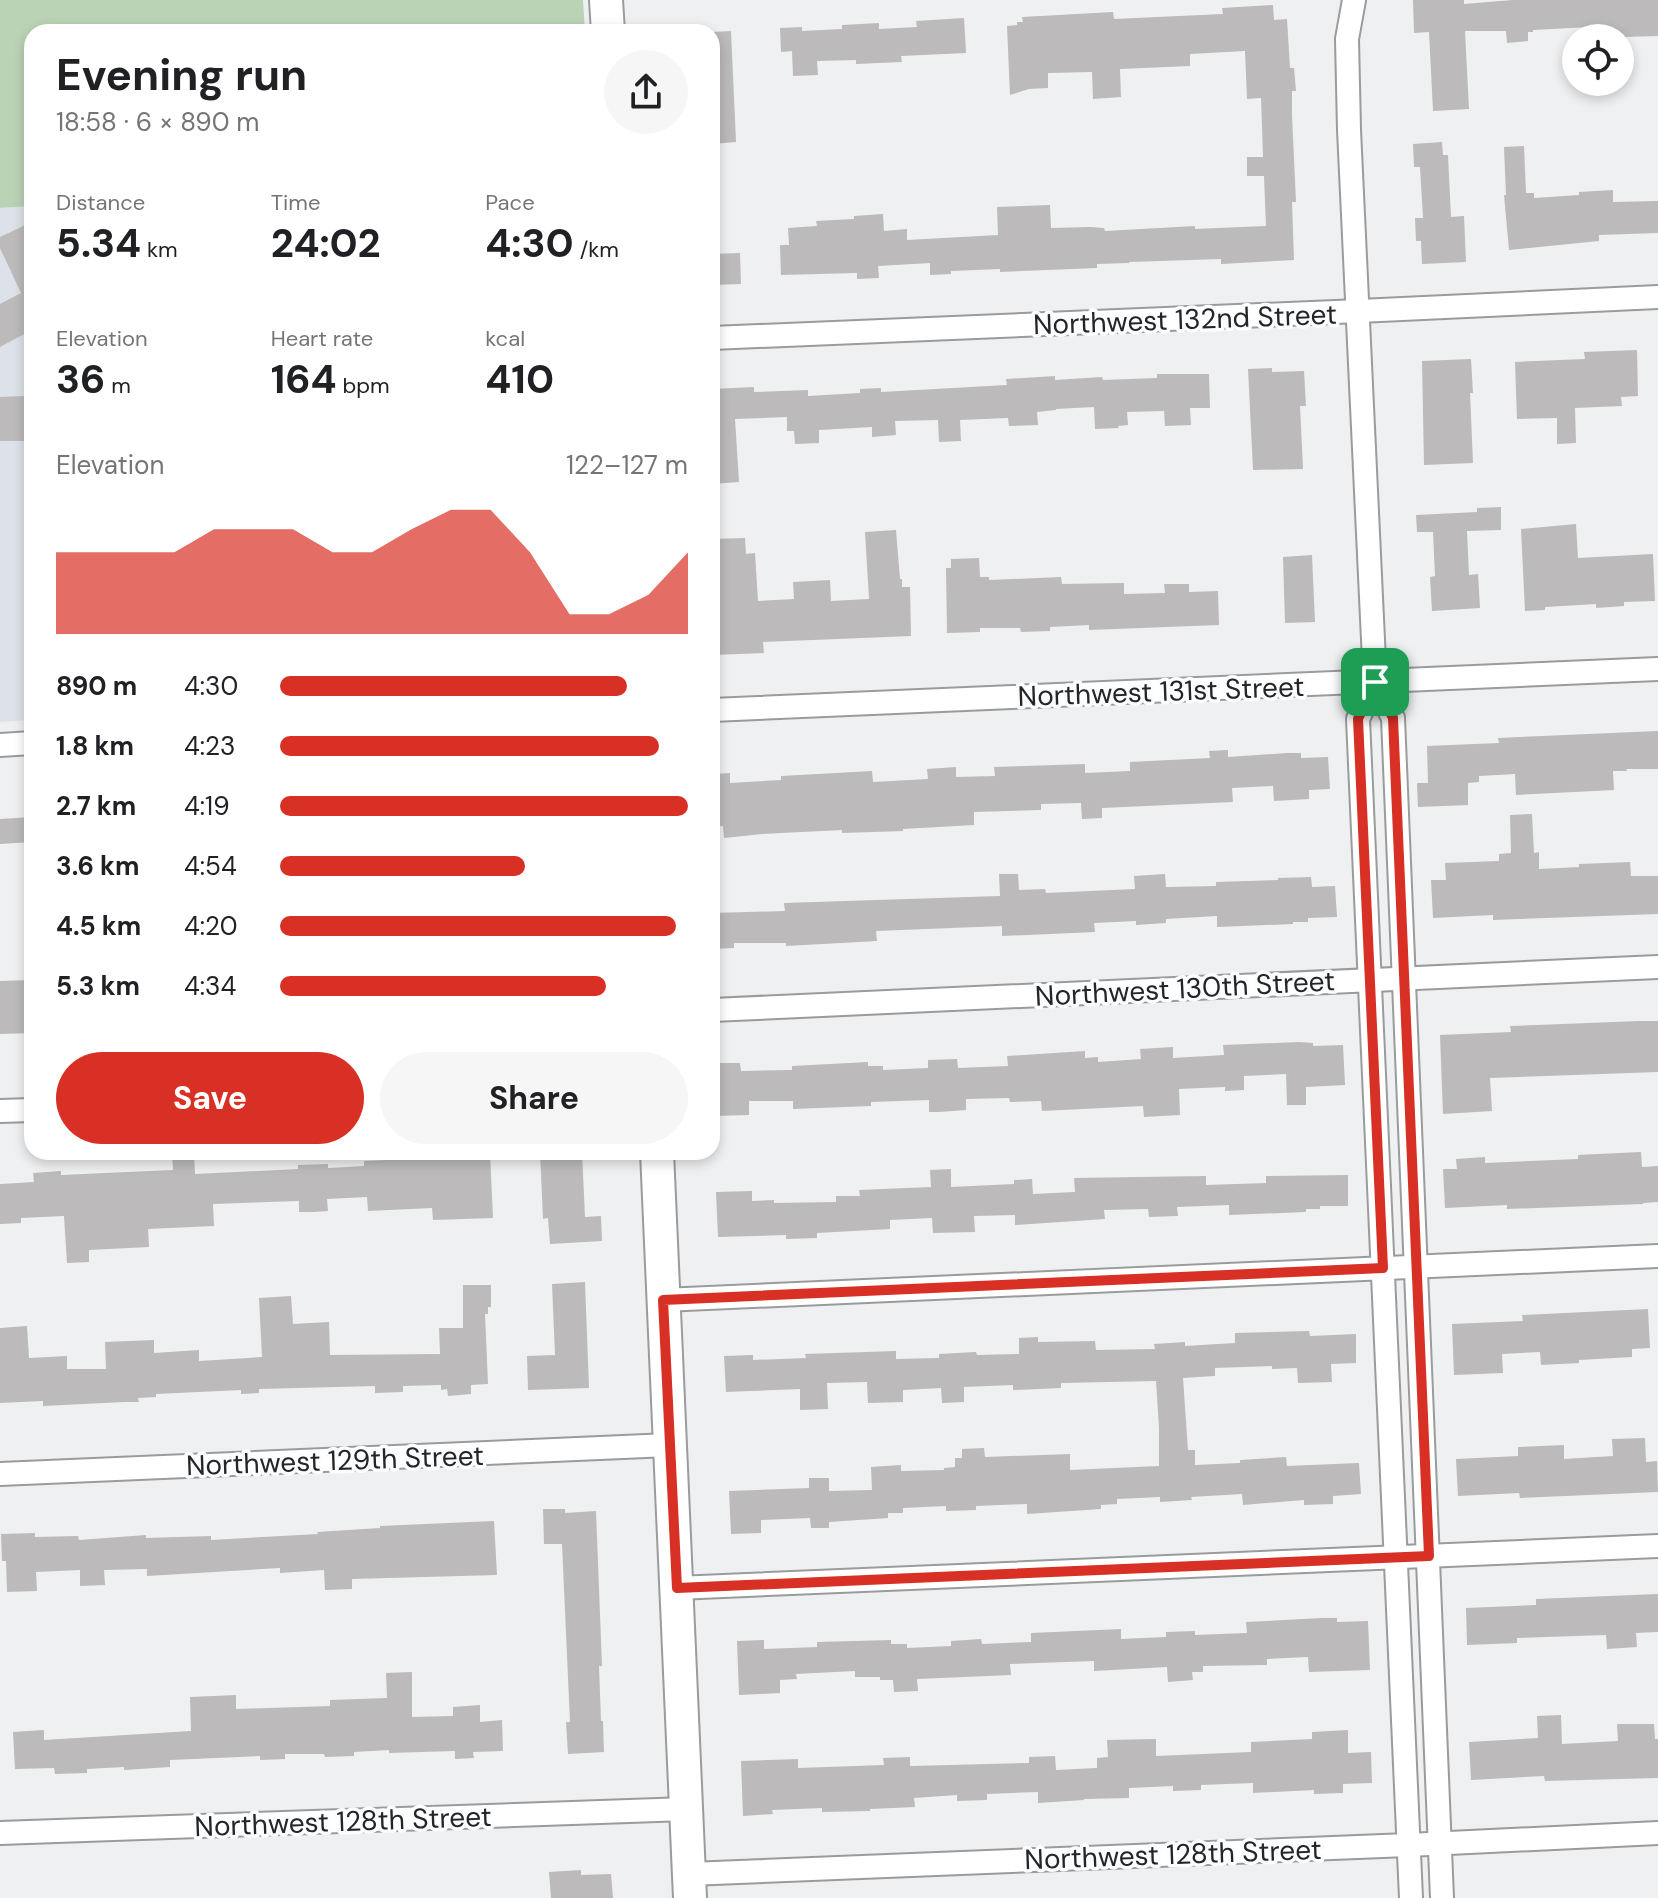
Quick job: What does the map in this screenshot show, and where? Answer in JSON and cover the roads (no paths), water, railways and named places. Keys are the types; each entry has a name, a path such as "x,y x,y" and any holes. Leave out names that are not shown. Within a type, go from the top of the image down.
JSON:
{"street":[{"path":"606,0 608,24"},
{"path":"1337,0 1347,39"},
{"path":"1354,0 1347,39 1349,130 1375,682 1393,718 1442,1898"},
{"name":"Northwest 132nd Street","path":"720,338 1658,297"},
{"name":"Northwest 131st Street","path":"720,710 1658,669"},
{"path":"1375,682 1358,719 1411,1898"},
{"path":"0,745 24,744"},
{"name":"Northwest 130th Street","path":"720,1010 1658,967"},
{"path":"0,1111 24,1110"},
{"path":"657,1160 689,1886"},
{"path":"663,1300 1658,1256"},
{"name":"Northwest 129th Street","path":"0,1474 669,1445"},
{"path":"677,1588 1658,1546"},
{"name":"Northwest 128th Street","path":"0,1833 686,1809"},
{"name":"Northwest 128th Street","path":"689,1886 1658,1833"}]}
